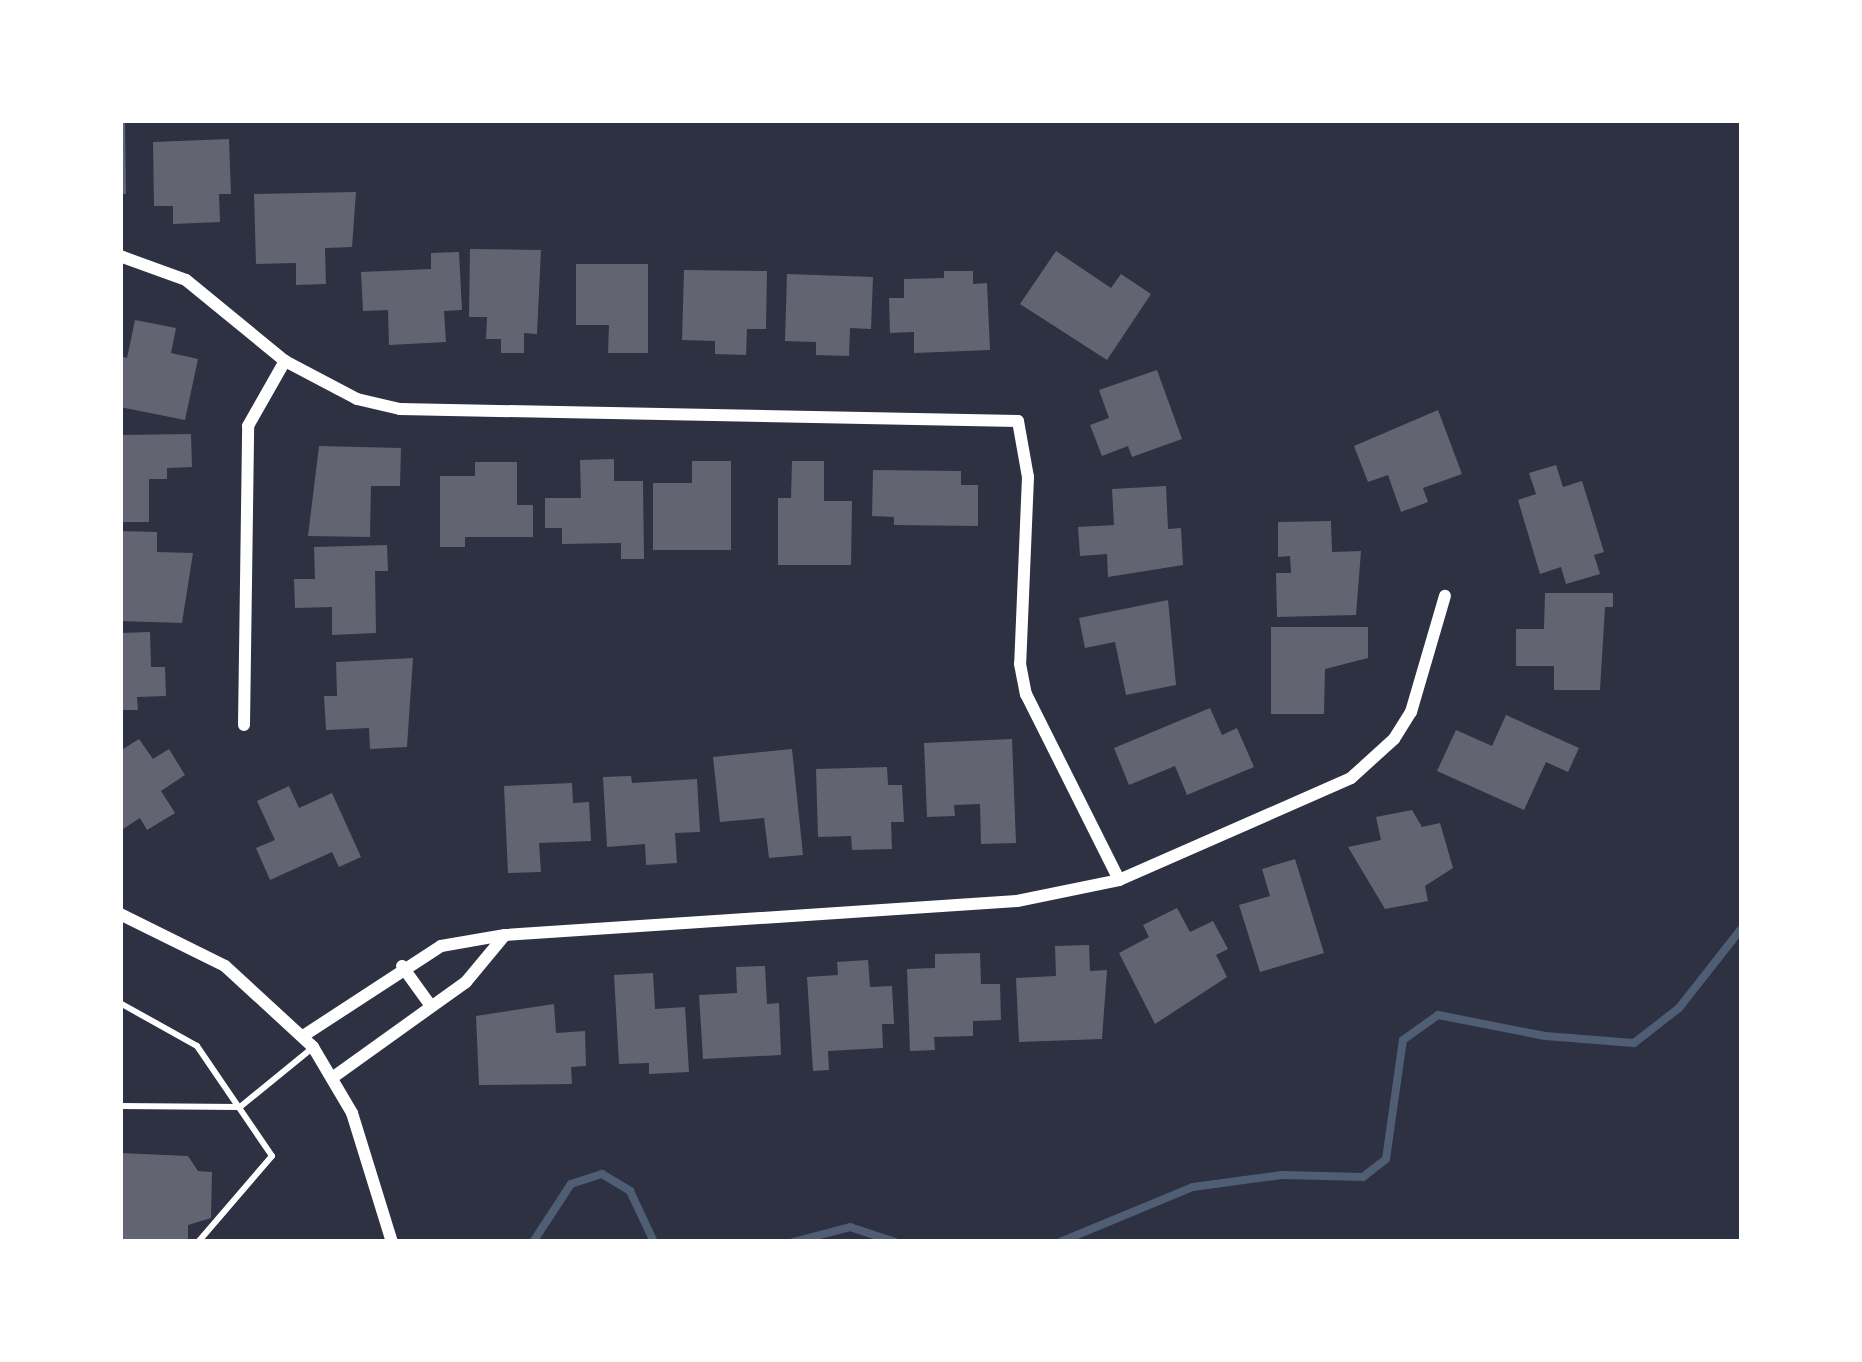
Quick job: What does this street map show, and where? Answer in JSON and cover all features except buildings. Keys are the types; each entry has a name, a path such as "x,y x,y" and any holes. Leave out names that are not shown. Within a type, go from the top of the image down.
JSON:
{"street":[{"path":"120,256 186,280 285,361 357,399 400,410 1018,421 1028,477 1020,664 1026,694 1118,880"},
{"path":"244,725 248,426 285,361"},
{"path":"308,1042 402,966 441,946 506,935 1017,901 1118,880 1351,778 1412,712 1445,596"},
{"path":"120,914 225,966 308,1042 352,1113 392,1242"},
{"path":"332,1078 466,982 506,935"},
{"path":"402,966 431,1006"}],"lane":[{"path":"120,1003 197,1046 272,1156 199,1242"},
{"path":"120,1106 240,1107 308,1042"}],"waterway":[{"path":"1060,1242 1193,1187 1282,1175 1363,1177 1386,1159 1403,1040 1438,1015 1545,1036 1634,1043 1679,1008 1742,928"},
{"path":"533,1242 571,1184 602,1174 630,1191 654,1242"},
{"path":"793,1242 850,1227 895,1242"}]}
